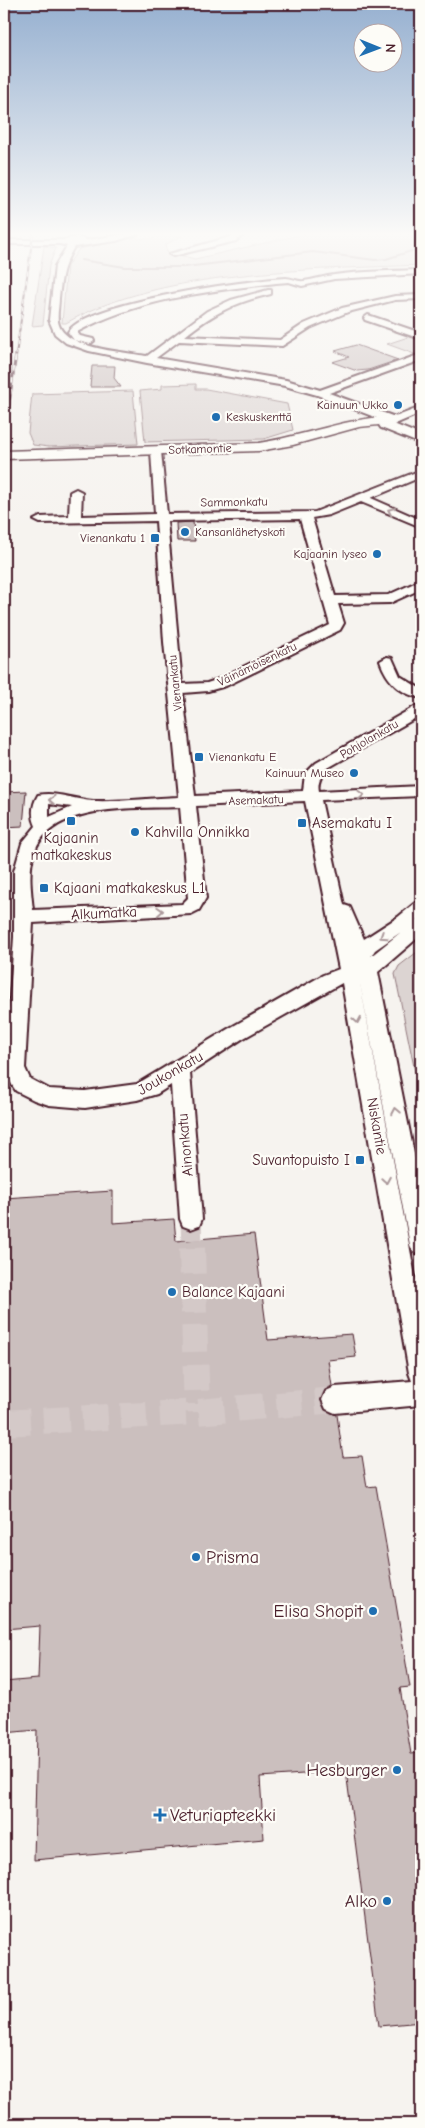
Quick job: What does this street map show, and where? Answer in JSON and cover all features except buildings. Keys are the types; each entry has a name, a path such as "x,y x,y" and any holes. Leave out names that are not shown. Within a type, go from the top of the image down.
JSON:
{"highway":[{"name":"Sotkamontie","path":"4,454 156,454 279,451 385,422"},
{"name":"Sotkamontie","path":"4,461 84,459 156,454"}],"main road":[{"path":"385,422 421,432"},
{"path":"385,422 421,440"}],"street":[{"path":"58,333 64,339 86,348 286,384 320,393 385,422"},
{"path":"73,333 77,338 91,341"},
{"path":"147,360 185,333"},
{"path":"179,338 282,343 298,333"},
{"path":"320,393 419,360"},
{"path":"355,407 364,414 385,422 421,410"},
{"name":"Vienankatu","path":"156,454 192,864 197,898 193,906 185,910"},
{"name":"Sammonkatu","path":"40,520 305,515 325,512 421,473"},
{"path":"75,520 76,492"},
{"path":"361,498 421,524"},
{"path":"305,515 330,600 390,599 421,584"},
{"name":"Väinämöisenkatu","path":"176,689 208,687 221,683 335,627 338,623 330,600"},
{"path":"387,661 392,676 396,681 421,694"},
{"name":"Pohjolankatu","path":"312,797 310,784 313,774 321,766 421,709"},
{"name":"Asemakatu","path":"45,828 40,820 44,799 76,802 91,806 421,791"},
{"name":"Niskantie","path":"312,797 330,879 358,971 421,1244"},
{"name":"Asemakatu","path":"24,917 21,888 23,865 30,843 45,828 60,818 91,806"},
{"name":"Niskantie","path":"330,879 361,950"},
{"path":"358,971 361,950 412,917 421,907"},
{"name":"Alkumatka","path":"24,917 185,910"},
{"name":"Joukonkatu","path":"24,917 15,1068 22,1084 38,1093 59,1098 121,1097 136,1094 150,1088 264,1017 330,980 358,971 421,926"},
{"name":"Niskantie","path":"358,971 421,1373"},
{"name":"Ainonkatu","path":"180,1070 191,1220"},
{"path":"334,1400 421,1393"}],"shaded area":[{"path":"414,335 421,337 421,353 417,355 387,344"},
{"name":"Keskuskenttä","path":"196,384 196,389 206,389 287,404 293,430 264,439 145,442 140,391 162,389 162,385"},
{"path":"133,391 138,444 49,447 33,445 28,433 32,394"},
{"path":"421,949 421,1101 395,974 399,966"}],"tunnel":[{"path":"191,1219 192,1249"},
{"path":"192,1248 197,1412"},
{"path":"197,1412 335,1400"},
{"path":"4,1423 197,1412"}],"railway":[{"path":"16,355 19,333"},
{"path":"4,438 16,354"}],"place":[{"name":"Kainuun Ukko","path":"398,405"},
{"name":"Keskuskenttä","path":"216,417"},
{"name":"Kansanlähetyskoti","path":"185,532"},
{"name":"Vienankatu 1","path":"155,538"},
{"name":"Kajaanin lyseo","path":"377,554"},
{"name":"Vienankatu E","path":"199,757"},
{"name":"Kainuun Museo","path":"354,773"},
{"name":"Kajaanin matkakeskus","path":"71,821"},
{"name":"Asemakatu I","path":"302,823"},
{"name":"Kahvilla Onnikka","path":"135,832"},
{"name":"Kajaani matkakeskus L1","path":"44,888"},
{"name":"Suvantopuisto I","path":"360,1160"},
{"name":"Balance Kajaani","path":"172,1292"},
{"name":"Prisma","path":"196,1557"},
{"name":"Elisa Shopit","path":"373,1611"},
{"name":"Hesburger","path":"397,1770"},
{"name":"Veturiapteekki","path":"160,1815"},
{"name":"Alko","path":"387,1901"}]}
